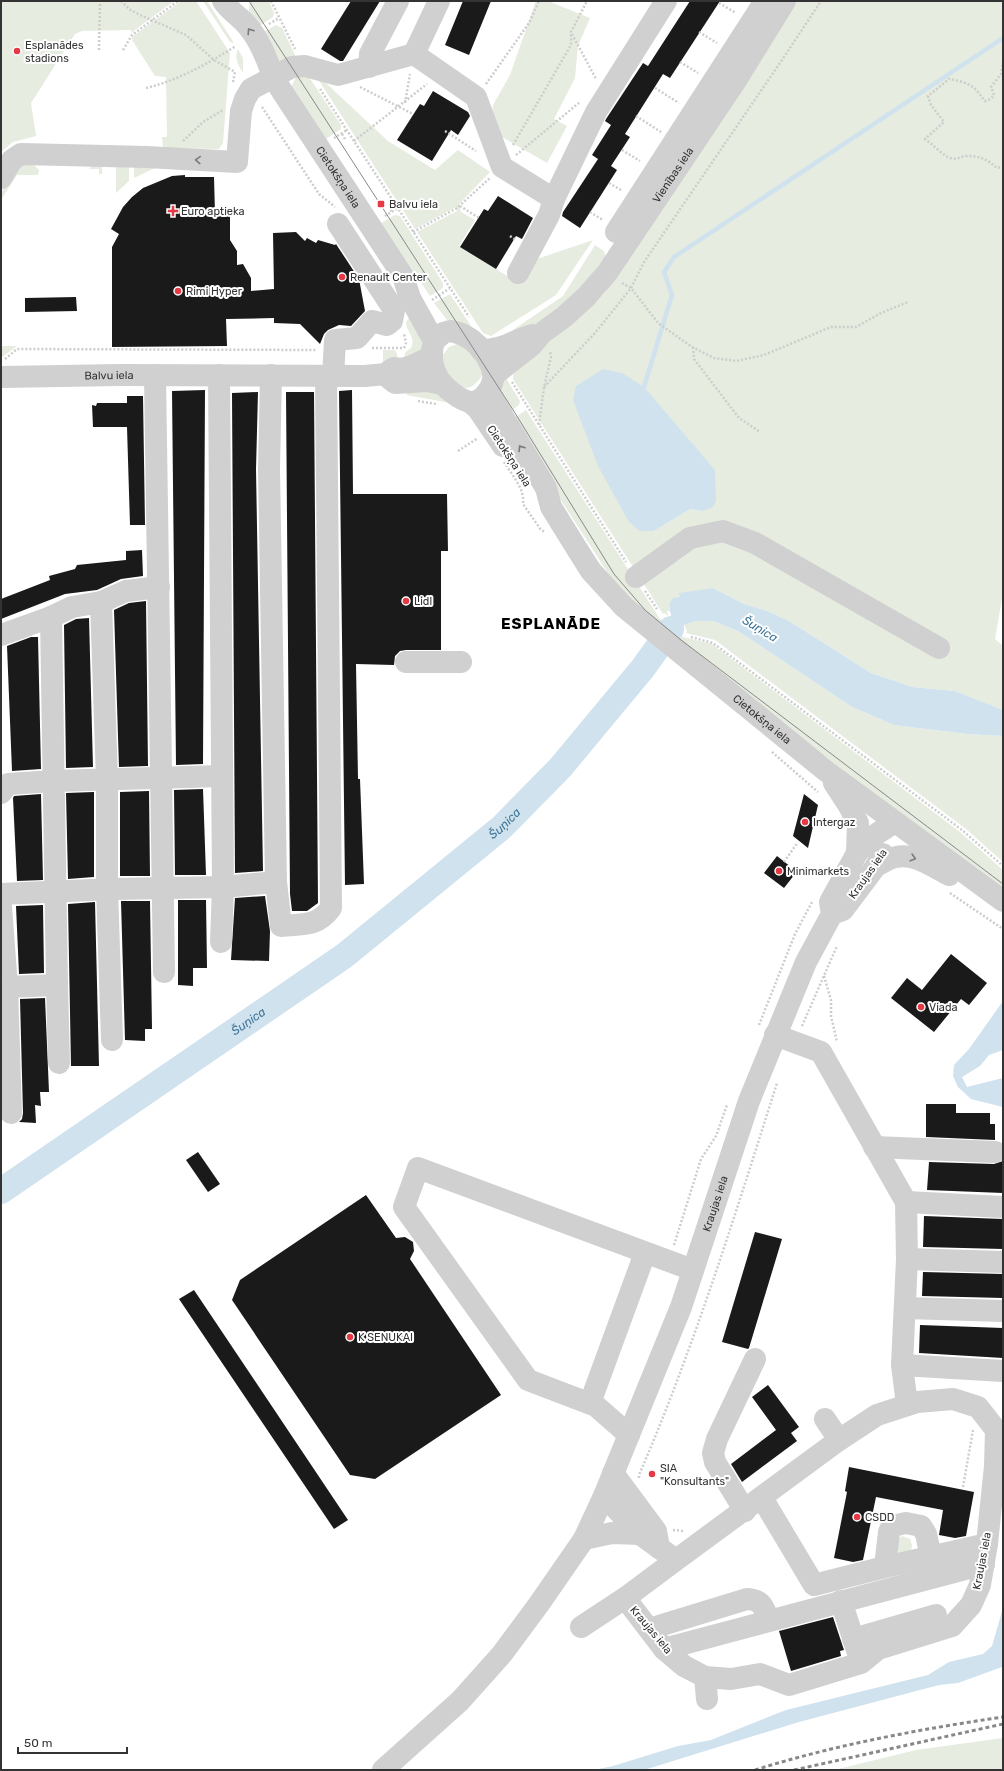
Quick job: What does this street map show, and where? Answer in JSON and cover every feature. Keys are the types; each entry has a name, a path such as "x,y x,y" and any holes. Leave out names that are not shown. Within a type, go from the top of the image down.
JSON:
{"street":[{"path":"369,67 370,54 398,1"},
{"path":"1,178 12,160 21,154 147,157 237,162 241,112 245,99 242,86 274,79 292,68 305,66 338,75 414,54 439,1"},
{"path":"518,273 549,216 554,199 596,112 666,1"},
{"path":"718,76 765,1"},
{"name":"Vienības iela","path":"490,386 532,345 542,333 586,298 612,265 655,172 718,76 785,1"},
{"name":"Cietokšņa iela","path":"230,4 232,30 253,61 274,79 343,182 404,276 410,298 438,343"},
{"path":"414,54 476,97 502,167 554,199"},
{"path":"271,375 269,469 276,882 281,926 316,923 325,916 331,908 329,377 335,340 357,338 372,321 387,325 392,321 394,310 337,216"},
{"path":"457,332 465,336 481,350 491,365 490,386 455,395 442,384 434,371 438,343 457,332"},
{"name":"Vienības iela","path":"481,350 494,350 526,337 542,333"},
{"name":"Balvu iela","path":"1,377 271,375 329,377 384,374 394,368 402,369 412,366 438,343"},
{"path":"384,374 395,383 427,381 442,384"},
{"path":"155,375 164,972"},
{"path":"219,375 221,554 221,942"},
{"name":"Cietokšņa iela","path":"490,386 478,409 534,495 551,507 591,571 624,608 656,622 826,771 999,899"},
{"path":"636,577 690,538 723,531 755,543 939,648"},
{"path":"1,635 51,617 72,607 100,602 126,591 159,587"},
{"path":"100,602 107,780 107,889 112,1040"},
{"path":"51,617 59,1063"},
{"path":"406,662 461,662"},
{"path":"826,771 849,806 858,823 857,853"},
{"path":"1,793 8,784 53,781 221,776"},
{"name":"Kraujas iela","path":"383,1770 460,1702 502,1654 584,1539 604,1496 681,1307 749,1101 774,1035 806,962 832,914 830,902 857,853 875,835 895,822"},
{"name":"Kraujas iela","path":"832,914 843,910 876,866 891,840 895,822"},
{"path":"876,866 895,857 906,856 918,859 999,899"},
{"path":"1,894 107,889 222,887 276,882"},
{"path":"1,906 7,987 5,1030 11,1113"},
{"path":"7,987 58,984"},
{"path":"774,1035 822,1052 906,1202 905,1308 902,1365 907,1405"},
{"path":"874,1147 995,1152"},
{"path":"629,1435 596,1406 528,1380 404,1207 418,1168 693,1270"},
{"path":"906,1202 1003,1207"},
{"path":"590,1403 645,1253"},
{"path":"906,1259 1003,1262"},
{"path":"905,1308 1003,1311"},
{"path":"755,1359 717,1439 713,1453 715,1462 753,1504 814,1585"},
{"path":"902,1365 1003,1371"},
{"name":"Kraujas iela","path":"953,1399 978,1407 996,1430 985,1554 980,1585 971,1605 952,1626 878,1649 861,1663 789,1685 760,1674 731,1679 705,1677 684,1666 664,1649 625,1598 668,1546 702,1542 753,1504 839,1440 877,1415 907,1405 917,1402 953,1399"},
{"path":"825,1419 839,1440"},
{"path":"613,1473 668,1546"},
{"path":"604,1496 640,1534"},
{"path":"885,1567 888,1532 892,1526 906,1523 921,1526 926,1534 931,1557"},
{"path":"584,1539 612,1533 640,1534 668,1546"},
{"path":"814,1585 931,1557 985,1554"},
{"path":"664,1649 841,1601 985,1554"},
{"path":"806,1611 814,1585"},
{"path":"581,1627 625,1598"},
{"path":"649,1629 747,1599 755,1599 761,1603 769,1620"},
{"path":"841,1601 861,1663"},
{"path":"853,1639 971,1605"},
{"path":"705,1677 706,1700"}],"path":[{"path":"99,50 100,1"},
{"path":"121,1 129,9 186,35 214,60 235,72 242,86 319,194 337,216"},
{"path":"123,50 132,35 178,1"},
{"path":"271,1 305,66 469,318"},
{"path":"476,97 529,23 539,1"},
{"path":"445,131 502,167 517,138 571,45 571,32 586,1"},
{"path":"544,387 595,333 631,288 644,262 821,1"},
{"path":"718,2 736,14"},
{"path":"571,32 596,80"},
{"path":"700,32 718,43"},
{"path":"146,88 166,83 187,74 214,60 236,46"},
{"path":"404,102 414,54"},
{"path":"1003,61 1001,74 991,87 994,95 991,99 985,101 979,96 976,89 957,80 949,79 928,96 930,105 944,122 925,139 948,158 956,159 965,156 976,156 984,158 997,168 1003,167"},
{"path":"680,62 718,76"},
{"path":"354,141 399,107 440,73"},
{"path":"338,75 413,114"},
{"path":"655,88 680,103"},
{"path":"181,144 203,122 226,108"},
{"path":"636,116 662,132"},
{"path":"332,139 347,130"},
{"path":"342,134 345,139"},
{"path":"622,150 655,172"},
{"path":"609,183 625,193"},
{"path":"389,206 392,212"},
{"path":"460,206 479,218"},
{"path":"382,218 398,208"},
{"path":"590,212 607,222"},
{"path":"413,232 421,228"},
{"path":"612,265 658,323 692,347 714,358 736,362 764,355 831,327 856,327 881,313 908,302"},
{"path":"432,300 450,288"},
{"path":"539,426 544,387 550,357 550,348 542,333"},
{"path":"692,347 694,359 739,418 760,432"},
{"path":"1,361 17,350 266,351"},
{"path":"490,386 539,426 636,577 656,622"},
{"path":"679,642 713,642 962,830 1003,866"},
{"path":"767,748 824,796"},
{"path":"784,862 798,842"},
{"path":"946,890 1003,929"},
{"path":"814,898 795,934 774,1035 802,1026 839,941"},
{"path":"824,976 830,1000 831,1016 837,1044"},
{"path":"639,1481 639,1475 662,1422 709,1291 779,1079"},
{"path":"673,1250 701,1159 716,1136 728,1103"},
{"path":"963,1487 972,1427"},
{"path":"668,1546 684,1532 692,1530 702,1542"}],"shaded area":[{"path":"1,1 174,1 131,33 131,30 82,31 75,34 31,103 36,136 13,142 1,152"},
{"path":"181,1 196,1 230,53 223,143 219,149 163,148 162,137 167,137 166,77 155,76 132,40 132,37"},
{"path":"203,1 207,1 234,43 230,42"},
{"path":"251,1 269,1 274,13 273,17 255,29 249,15"},
{"path":"536,1 548,1 590,18 578,46 575,78 554,119 567,126 547,163 497,134 492,117 493,105 510,75"},
{"path":"796,1 1003,1 1003,593 995,639 1003,646 1003,710 955,691 912,687 871,673 789,621 767,611 744,604 713,588 680,597 669,603 670,611 667,611 668,616 664,613 663,614 513,379 513,375 530,354 579,318 604,294 749,79","holes":["603,369 703,511 690,509 654,531"]},
{"path":"276,25 282,28 297,59 283,63 276,61 259,35"},
{"path":"238,49 243,58 243,73 238,64"},
{"path":"312,70 388,141 435,170 458,150 490,172 459,204 461,212 475,220 459,246 512,279 531,261 593,240 556,295 491,336 483,333 417,232 457,211 456,207 415,229"},
{"path":"305,71 341,125 341,129 326,139 291,87 297,75"},
{"path":"129,164 129,181 116,193 116,166 102,166 102,174 99,174 99,169 89,169 92,165"},
{"path":"134,164 161,165 134,178"},
{"path":"19,165 34,165 39,170 38,175 17,175 1,200 1,193"},
{"path":"395,215 400,216 443,283 443,288 430,296 381,223"},
{"path":"595,245 604,251 606,257 567,304 517,336 513,330 563,296"},
{"path":"450,294 479,338 447,320 434,303"},
{"path":"415,315 424,331 424,350 405,362 405,354 411,348 412,344 412,338 406,323 408,319"},
{"path":"457,344 467,346 482,370 481,378 470,387 465,388 456,384 448,375 442,362 442,356 449,347"},
{"path":"1,346 17,346 1,358"},
{"path":"383,350 395,350 398,363 383,362"},
{"path":"504,375 520,401 519,405 507,414 495,395"},
{"path":"428,385 456,404 407,395 406,391"},
{"path":"526,410 660,619 683,637 712,644 960,832 1003,870 1003,888 839,767 656,624 613,581 510,421"},
{"path":"696,621 713,621 738,631 852,707 894,725 967,734 1003,736 1003,862 966,829 715,640 686,633 687,631 684,625"},
{"path":"902,1536 910,1539 912,1545 911,1551 898,1553 895,1542"},
{"path":"1003,1738 1003,1770 834,1770 916,1750"}],"water":[{"path":"603,369 622,373 644,387 715,470 716,501 713,507 703,511 690,509 654,531 640,531 629,522 598,466 573,400 576,386"},
{"path":"713,588 744,604 767,611 789,621 871,673 912,687 955,691 1003,710 1003,736 967,734 894,725 852,707 738,631 713,621 696,621 684,625 656,662 644,654 671,616 669,604 673,598 680,597 679,593"},
{"path":"1003,1001 1003,1050 989,1055 980,1066 962,1077 967,1087 1003,1078 1003,1107 971,1099 958,1087 953,1076 954,1065 969,1049"},
{"path":"1003,1608 1002,1667 958,1683 939,1685 799,1722 644,1770 593,1770 613,1766 678,1746 711,1740 786,1710 928,1675 949,1662 983,1654 992,1646"}],"pier":[{"path":"668,616 684,628 661,658 646,647"}],"building":[{"path":"351,1 380,1 343,61 340,61 321,49"},
{"path":"463,1 491,1 469,55 445,45"},
{"path":"690,1 720,1 670,78 663,74 625,134 630,137 611,166 617,170 580,228 562,216 563,212 598,159 592,155 611,125 605,121 643,63 648,66"},
{"path":"433,91 468,112 470,116 458,135 451,130 432,161 397,140 420,104 424,106"},
{"path":"185,175 185,177 214,177 215,213 230,212 230,240 237,251 237,265 243,264 251,278 251,291 274,289 273,233 296,232 305,241 307,238 316,243 318,240 336,244 359,279 365,311 351,326 339,325 328,330 324,334 320,344 300,324 274,323 274,318 226,319 227,346 112,347 112,247 119,234 111,229 123,207 143,188 172,176"},
{"path":"498,196 533,218 522,239 516,236 496,269 460,247 484,209 488,211"},
{"path":"76,297 77,311 25,312 25,298"},
{"path":"205,390 203,764 176,765 172,391"},
{"path":"352,390 353,494 447,494 448,551 441,551 441,650 400,651 395,656 394,665 356,664 358,779 360,779 364,884 345,885 339,391"},
{"path":"258,392 256,469 263,871 235,873 232,393"},
{"path":"286,392 314,392 318,903 307,911 292,911 290,894"},
{"path":"127,396 143,396 145,525 130,525 127,427 93,427 92,405 96,406 97,403 127,403"},
{"path":"142,550 143,576 121,579 97,590 65,594 1,619 1,599 50,580 49,576 75,569 77,565 126,560 126,551"},
{"path":"146,601 148,766 119,767 114,610 129,603"},
{"path":"89,618 93,767 66,768 64,625 76,619"},
{"path":"31,637 38,637 41,769 12,771 7,646"},
{"path":"203,789 206,875 175,875 174,790"},
{"path":"149,791 150,876 120,876 120,792"},
{"path":"94,792 94,877 68,879 66,793"},
{"path":"41,794 43,880 17,881 13,798 14,796"},
{"path":"804,794 818,805 808,848 793,836"},
{"name":"Minimarkets","path":"777,856 791,867 789,869 795,874 784,888 764,873"},
{"path":"265,896 270,931 269,961 231,960 235,898"},
{"path":"178,900 206,900 207,968 193,968 193,986 178,985"},
{"path":"121,901 150,901 152,1029 145,1029 145,1041 125,1040"},
{"path":"95,902 99,1066 71,1066 68,904"},
{"path":"43,905 44,973 19,974 16,906"},
{"path":"951,954 987,983 969,1005 961,999 934,1032 891,998 907,978 922,990"},
{"path":"45,998 49,1092 40,1092 41,1106 35,1105 36,1123 19,1122 22,1119 23,1113 20,999"},
{"path":"926,1104 956,1104 956,1113 990,1113 990,1124 995,1124 995,1140 926,1137"},
{"path":"198,1152 220,1184 208,1192 186,1160"},
{"path":"1003,1161 1003,1193 927,1190 929,1162 994,1164"},
{"path":"366,1195 396,1238 405,1237 413,1242 414,1251 410,1259 501,1395 375,1479 350,1475 232,1300 240,1280"},
{"path":"924,1216 1003,1219 1003,1249 923,1247"},
{"path":"755,1232 782,1239 748,1349 722,1342"},
{"path":"923,1272 1003,1274 1003,1298 922,1296"},
{"path":"194,1290 348,1520 334,1529 179,1299"},
{"path":"920,1325 1003,1328 1003,1358 919,1353"},
{"path":"768,1385 799,1427 791,1433 797,1441 742,1482 731,1464 776,1430 752,1397"},
{"name":"CSDD","path":"849,1467 974,1492 966,1536 955,1538 939,1535 943,1510 876,1497 863,1560 853,1562 834,1558 847,1492 845,1491"},
{"path":"833,1617 844,1650 840,1651 841,1656 791,1671 779,1631"}],"waterway":[{"path":"644,387 672,295 664,272 674,257 1003,38"},
{"name":"Šuņica","path":"1,1191 344,956 502,827 560,768 643,668 671,629"}],"tram line":[{"path":"249,1 515,413 614,574 645,610 681,640 1003,884"}],"railway":[{"path":"755,1770 847,1745 1003,1717"},
{"path":"794,1770 1003,1724"}],"place":[{"name":"Esplanādes stadions","path":"17,51"},
{"name":"Balvu iela","path":"381,204"},
{"name":"Euro aptieka","path":"173,211"},
{"name":"Renault Center","path":"342,277"},
{"name":"Rimi Hyper","path":"178,291"},
{"name":"Lidl","path":"406,601"},
{"name":"Intergaz","path":"805,822"},
{"name":"Minimarkets","path":"779,871"},
{"name":"Viada","path":"921,1007"},
{"name":"K SENUKAI","path":"350,1337"},
{"name":"SIA \"Konsultants\"","path":"652,1474"},
{"name":"CSDD","path":"857,1517"}],"district":[{"name":"ESPLANĀDE","path":"551,624"}]}
